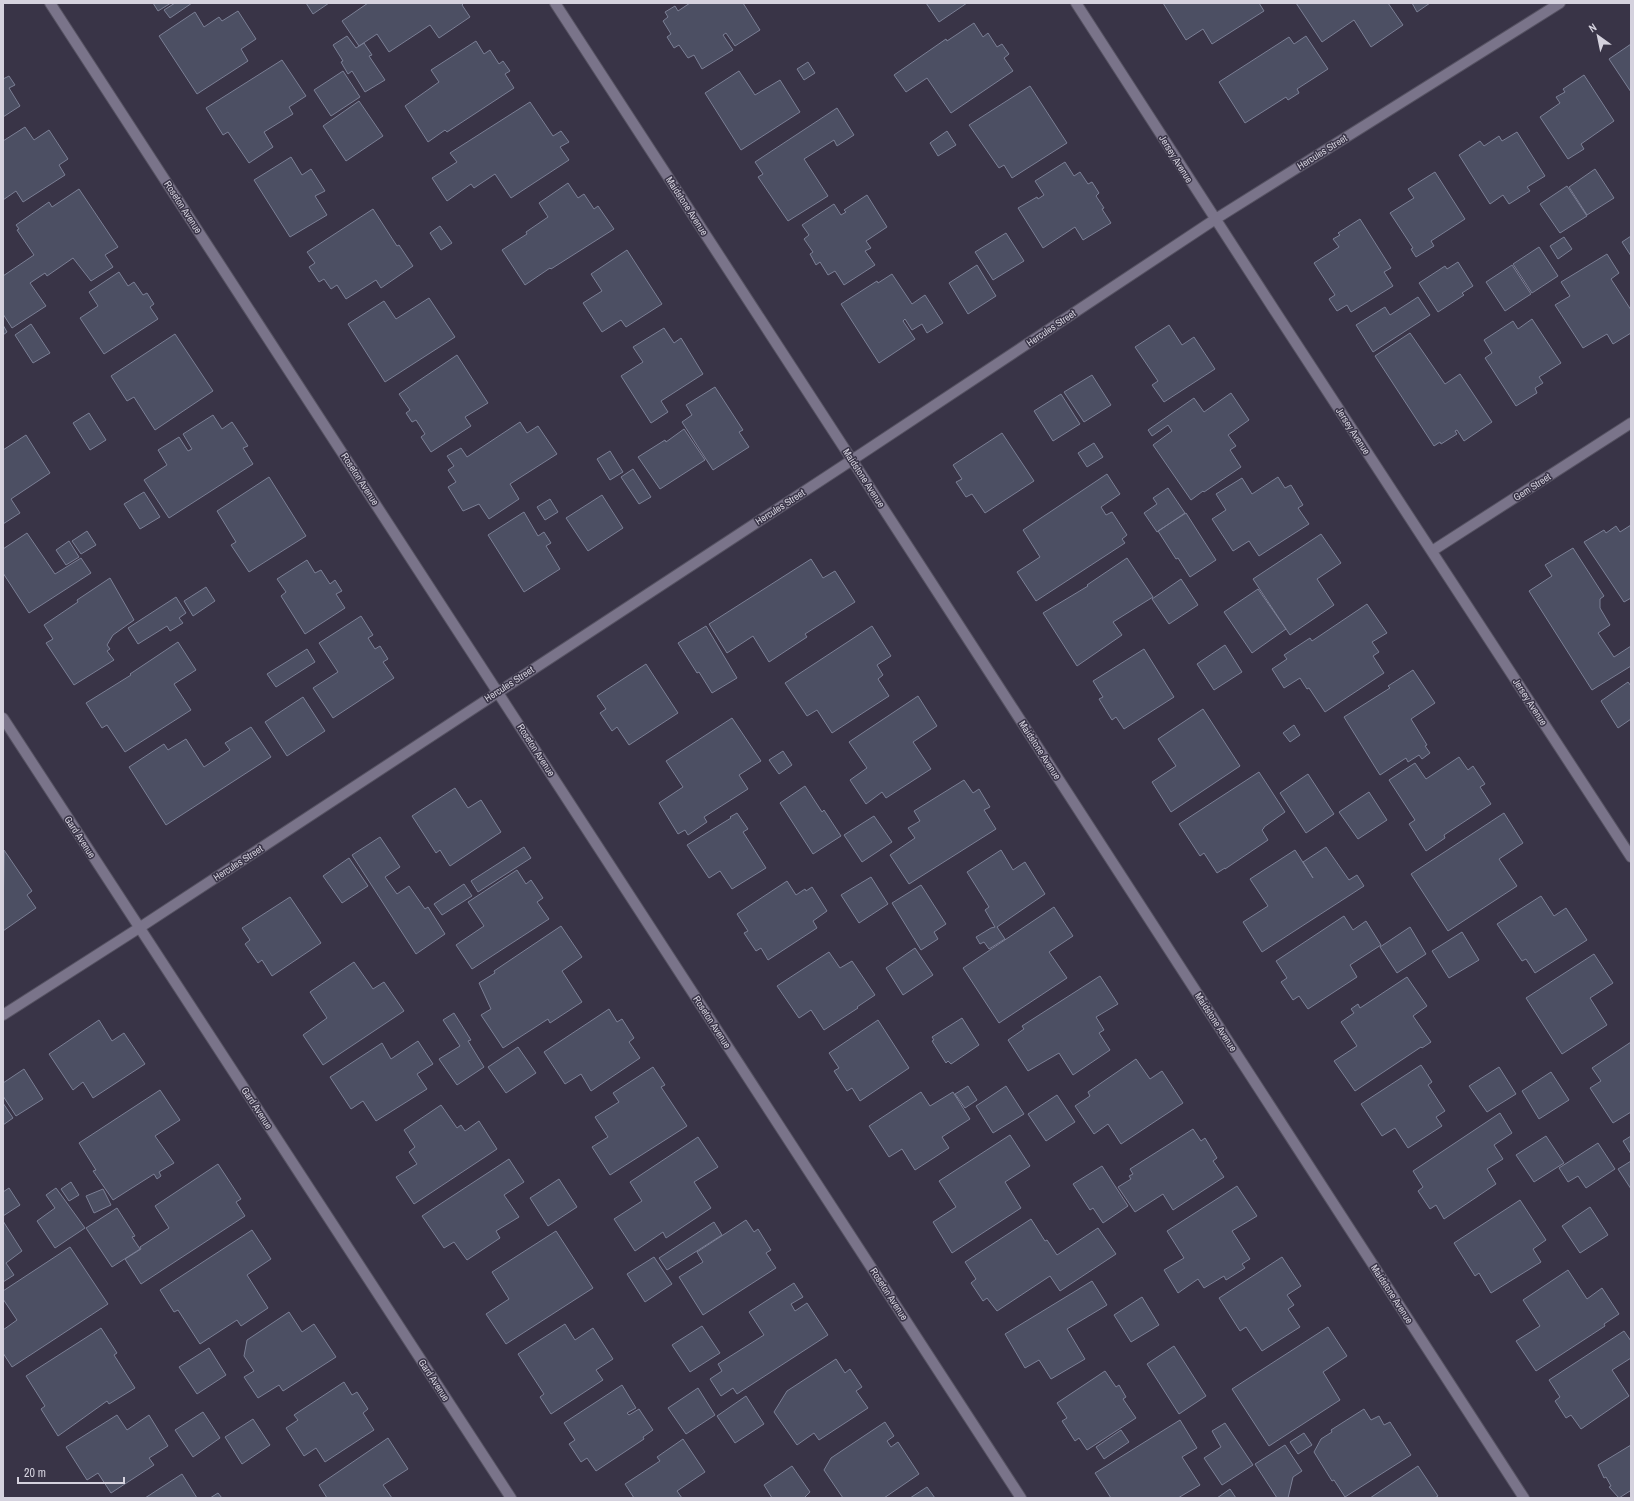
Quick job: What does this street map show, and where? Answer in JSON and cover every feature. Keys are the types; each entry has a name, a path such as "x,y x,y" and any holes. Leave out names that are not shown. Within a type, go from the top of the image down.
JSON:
{"street":[{"name":"Roseton Avenue","path":"50,3 1021,1498"},
{"name":"Maidstone Avenue","path":"555,3 1524,1498"},
{"name":"Jersey Avenue","path":"1076,3 1214,220 1631,857"},
{"name":"Hercules Street","path":"3,1015 139,928 852,460 1214,220 1560,3"},
{"name":"Gem Street","path":"1432,551 1631,423"},
{"name":"Gard Avenue","path":"3,718 511,1498"}],"building":[{"path":"153,3 171,3 158,11"},
{"path":"175,3 192,3 170,18 164,10"},
{"path":"306,3 329,3 313,14"},
{"path":"368,3 464,3 462,5 470,17 439,38 430,25 389,52 377,34 359,46 342,21"},
{"path":"690,3 743,3 760,30 735,46 726,33 723,35 733,50 702,69 694,55 688,58 679,45 674,48 667,37 671,34 663,21 668,17 665,12 675,6 678,11"},
{"path":"926,3 967,3 939,22"},
{"path":"1163,3 1259,3 1264,11 1212,44 1203,29 1186,40"},
{"path":"1296,3 1388,3 1403,25 1371,47 1354,20 1322,42"},
{"path":"1412,3 1430,3 1417,12"},
{"path":"238,11 256,39 241,49 248,61 197,94 159,36 195,12 204,27 219,17 222,21"},
{"path":"974,23 983,37 988,33 997,47 1002,44 1009,54 1004,58 1013,71 951,113 927,78 906,92 894,75 946,39 947,41"},
{"path":"347,36 356,48 364,43 372,55 369,56 385,80 365,92 352,71 348,74 341,62 343,61 333,45"},
{"path":"1306,36 1328,69 1297,89 1299,93 1288,100 1286,97 1245,123 1219,82 1289,37 1294,44"},
{"path":"476,41 484,54 490,50 499,64 503,61 510,71 505,74 514,88 447,132 445,130 428,142 405,106 439,82 431,70"},
{"path":"1631,44 1631,92 1609,59"},
{"path":"282,60 306,96 289,107 293,114 264,132 273,147 249,163 228,132 223,135 206,108"},
{"path":"808,62 815,73 804,80 797,69"},
{"path":"343,71 360,97 331,116 314,90"},
{"path":"739,71 755,95 780,80 800,112 741,150 705,93"},
{"path":"1584,75 1614,121 1581,144 1584,149 1568,159 1540,117 1560,103 1556,97 1565,92 1563,89"},
{"path":"9,76 15,85 9,88 20,106 3,117 3,79"},
{"path":"1030,86 1067,143 1012,178 1004,165 999,168 969,125"},
{"path":"359,101 383,136 346,161 323,126"},
{"path":"530,102 553,136 561,131 569,142 560,147 569,160 511,198 495,174 474,188 471,184 447,201 432,178 457,162 450,153"},
{"path":"837,108 854,135 837,146 834,140 804,159 828,196 788,221 758,177 763,174 755,162"},
{"path":"25,127 34,140 49,130 68,159 59,165 65,175 23,202 16,191 3,200 3,141"},
{"path":"947,131 956,145 938,156 930,143"},
{"path":"1517,132 1545,176 1527,187 1530,191 1509,204 1503,195 1490,204 1459,155 1480,141 1484,146 1499,136 1502,141"},
{"path":"291,157 302,175 311,169 325,191 315,196 327,215 290,237 254,180"},
{"path":"1065,162 1074,176 1080,172 1088,184 1092,182 1099,193 1096,196 1104,208 1102,209 1111,223 1083,240 1075,227 1043,248 1018,208 1037,197 1038,199 1044,195 1035,181"},
{"path":"1595,169 1614,198 1587,215 1569,187"},
{"path":"1435,172 1465,219 1431,241 1434,246 1416,257 1411,249 1413,248 1390,213 1414,198 1408,189"},
{"path":"568,183 578,198 584,194 594,209 598,206 614,229 525,285 502,250 527,234 526,232 548,217 539,203"},
{"path":"1567,186 1587,216 1560,233 1540,204"},
{"path":"79,189 118,247 105,255 113,267 91,281 73,258 47,276 45,273 30,283 46,306 12,328 3,314 3,276 34,255 17,230 19,229 16,225 49,202 52,207"},
{"path":"867,195 887,227 866,241 871,248 865,251 875,265 844,285 835,271 828,275 820,262 816,265 810,254 813,252 804,239 809,235 802,225 834,204 841,215 846,212 844,210"},
{"path":"373,209 397,246 399,245 413,266 381,288 376,280 346,299 337,285 331,289 324,279 319,282 309,267 315,263 307,252"},
{"path":"1360,219 1391,268 1384,272 1393,286 1351,312 1347,305 1337,311 1329,299 1335,295 1314,263 1339,247 1333,239 1340,235 1338,233"},
{"path":"440,226 452,243 441,250 430,233"},
{"path":"1006,233 1024,261 993,280 975,252"},
{"path":"1631,236 1631,256 1622,242"},
{"path":"1564,237 1572,249 1558,259 1550,246"},
{"path":"1539,247 1558,276 1532,293 1513,264"},
{"path":"627,250 662,304 626,327 621,320 602,332 583,303 602,291 591,274"},
{"path":"1607,254 1619,273 1611,279 1631,310 1631,333 1613,344 1607,334 1583,348 1555,305 1570,296 1561,282"},
{"path":"1458,262 1473,286 1462,293 1464,295 1438,312 1419,283 1445,266 1447,269"},
{"path":"977,265 996,296 968,314 949,283"},
{"path":"1512,265 1531,294 1505,311 1486,282"},
{"path":"119,272 128,286 134,282 143,295 147,293 154,304 150,307 158,319 104,354 80,318 98,306 89,292"},
{"path":"892,274 912,304 925,295 943,323 927,333 922,324 912,330 905,319 903,321 915,339 879,363 841,304 877,281 878,283"},
{"path":"1418,297 1430,315 1373,352 1356,325 1385,307 1390,315"},
{"path":"429,298 455,337 385,382 348,324 384,301 396,319"},
{"path":"1532,319 1561,363 1539,377 1543,383 1535,388 1537,393 1516,406 1485,358 1492,353 1484,340 1513,321 1518,329"},
{"path":"31,324 50,353 33,363 15,335"},
{"path":"3,325 7,332 3,335"},
{"path":"1169,325 1182,345 1194,337 1215,369 1164,402 1152,385 1158,381 1135,347"},
{"path":"664,328 674,343 681,338 703,374 661,401 668,412 651,423 621,376 643,362 633,347"},
{"path":"1410,333 1445,384 1460,374 1492,422 1464,441 1457,430 1455,431 1457,434 1441,444 1440,442 1434,446 1375,356"},
{"path":"175,334 213,391 155,430 134,397 127,401 111,376"},
{"path":"457,355 488,403 465,417 471,426 431,452 421,437 425,434 416,420 412,422 406,413 410,410 399,394"},
{"path":"1092,375 1111,405 1084,422 1064,392"},
{"path":"715,387 743,430 739,432 749,447 713,470 682,422 692,415 686,405"},
{"path":"1231,393 1249,420 1228,435 1236,446 1230,450 1241,467 1191,500 1153,445 1172,431 1168,425 1152,436 1148,430 1194,398 1204,412"},
{"path":"1061,394 1080,424 1053,441 1034,411"},
{"path":"89,413 106,440 90,450 73,423"},
{"path":"213,415 222,429 232,422 248,446 243,448 253,464 169,518 144,480 167,465 158,450 179,437 188,451 192,449 183,434"},
{"path":"520,422 527,433 538,426 557,454 510,484 519,499 489,519 479,504 463,511 448,487 456,482 448,470 454,466 447,456 461,448 467,457"},
{"path":"684,429 705,460 660,489 638,457 665,440 666,442"},
{"path":"1002,433 1034,481 985,513 972,494 966,497 956,482 962,479 953,465"},
{"path":"26,435 50,473 11,499 20,513 3,524 3,450"},
{"path":"1094,443 1103,457 1087,467 1078,453"},
{"path":"610,451 623,472 610,480 597,459"},
{"path":"633,469 651,497 639,504 621,477"},
{"path":"1107,474 1120,494 1101,507 1106,515 1112,512 1127,535 1122,539 1125,543 1036,601 1017,572 1040,557 1023,530"},
{"path":"269,477 306,536 249,572 231,545 236,542 217,511"},
{"path":"1278,477 1285,488 1291,485 1303,505 1298,508 1309,524 1259,556 1249,541 1233,551 1212,519 1226,510 1216,494 1242,478 1252,494"},
{"path":"1168,488 1185,513 1157,532 1144,513 1157,504 1153,498"},
{"path":"144,492 160,517 140,529 124,504"},
{"path":"602,495 623,528 588,551 566,518"},
{"path":"550,499 558,512 545,520 537,507"},
{"path":"524,512 538,536 544,532 551,543 546,546 560,569 524,592 488,535"},
{"path":"1186,513 1216,560 1190,577 1178,558 1176,559 1158,531"},
{"path":"1631,525 1631,598 1624,602 1584,542 1604,530 1606,533 1616,526 1620,532"},
{"path":"87,531 96,545 81,554 72,541"},
{"path":"27,533 55,574 81,558 91,573 29,613 3,573 3,549"},
{"path":"1321,534 1341,563 1317,579 1334,605 1290,635 1253,579"},
{"path":"69,541 79,557 66,565 56,550"},
{"path":"1573,548 1604,596 1600,599 1600,608 1610,625 1598,633 1614,657 1631,646 1631,666 1592,690 1529,591 1552,576 1545,565"},
{"path":"1127,558 1153,597 1113,622 1122,635 1077,666 1043,613 1088,586 1087,585"},
{"path":"811,559 823,578 835,571 855,602 805,634 807,637 769,662 753,636 727,653 709,624"},
{"path":"307,560 315,573 321,570 330,584 335,580 342,591 336,594 345,608 305,634 281,596 286,592 277,579"},
{"path":"110,578 134,620 113,635 107,645 110,649 107,651 114,660 74,685 46,643 53,639 44,625 78,602 77,600"},
{"path":"1181,579 1198,605 1169,624 1152,599"},
{"path":"206,587 215,601 193,616 184,601"},
{"path":"1258,589 1286,629 1252,653 1224,612"},
{"path":"176,597 186,613 179,618 183,623 170,631 167,626 138,644 128,628"},
{"path":"1367,604 1387,633 1372,642 1379,652 1373,656 1384,673 1325,712 1309,688 1307,689 1300,678 1284,688 1272,669 1287,659 1284,655 1310,638 1312,641"},
{"path":"361,616 373,635 368,638 375,649 380,646 388,659 383,662 394,678 333,718 313,688 338,672 319,643"},
{"path":"706,626 737,678 712,693 678,643"},
{"path":"872,626 891,656 877,665 883,675 878,679 889,696 832,733 817,710 807,716 785,683"},
{"path":"178,642 196,670 174,684 191,710 125,752 107,725 102,728 86,703 131,675 130,674"},
{"path":"1225,645 1242,672 1214,690 1197,664"},
{"path":"307,649 315,662 276,687 267,674"},
{"path":"1144,649 1174,697 1124,729 1116,717 1112,720 1099,699 1103,697 1093,681"},
{"path":"646,664 678,713 629,745 617,727 612,731 600,713 606,709 597,696"},
{"path":"1413,670 1435,703 1411,719 1427,745 1425,746 1430,753 1422,759 1419,755 1408,762 1406,758 1380,775 1344,717 1390,688 1388,686"},
{"path":"1628,682 1631,686 1631,719 1618,728 1601,701"},
{"path":"918,696 937,726 913,742 931,769 886,798 882,792 866,804 850,780 867,768 849,742"},
{"path":"303,697 325,731 287,756 265,722"},
{"path":"1203,709 1240,766 1171,812 1152,782 1176,766 1158,739"},
{"path":"732,718 761,761 739,775 748,789 704,817 707,822 688,835 685,830 678,834 659,803 683,787 666,761"},
{"path":"1294,725 1300,735 1290,742 1283,733"},
{"path":"251,727 271,757 166,825 129,767 164,744 168,750 186,739 204,767 230,750 225,743"},
{"path":"783,751 792,765 779,774 769,760"},
{"path":"1459,757 1468,770 1473,766 1485,784 1480,787 1491,804 1444,835 1445,838 1426,851 1409,824 1415,820 1389,780 1415,763 1426,779"},
{"path":"1259,772 1285,812 1262,830 1268,840 1217,873 1204,853 1200,856 1179,824"},
{"path":"1308,774 1334,814 1306,833 1280,793"},
{"path":"964,780 973,793 979,789 990,807 984,810 996,829 909,884 890,855 915,838 908,828 920,821 914,811"},
{"path":"805,786 822,812 824,810 841,836 813,854 780,803"},
{"path":"455,788 468,808 481,800 501,832 450,866 440,850 436,853 412,816"},
{"path":"1369,792 1387,820 1358,839 1339,812"},
{"path":"737,813 748,829 743,832 766,868 732,889 720,871 709,878 687,845"},
{"path":"1504,813 1523,843 1499,859 1517,886 1448,931 1411,874"},
{"path":"874,816 892,842 862,862 844,835"},
{"path":"380,837 400,867 385,877 397,894 409,886 425,909 428,907 445,934 416,954 352,855"},
{"path":"524,847 531,858 478,892 471,881"},
{"path":"1326,847 1349,880 1357,875 1364,886 1262,952 1243,922 1268,906 1250,879 1295,850 1313,878 1303,862"},
{"path":"4,850 32,891 27,895 36,908 3,931"},
{"path":"1001,850 1013,870 1025,862 1045,894 997,927 1005,939 989,949 984,942 980,944 976,937 995,927 985,910 989,907 967,872"},
{"path":"349,858 368,886 342,903 323,876"},
{"path":"517,870 526,884 531,880 543,898 537,902 549,919 472,969 456,945 484,926 468,902"},
{"path":"871,877 888,904 859,923 841,895"},
{"path":"787,881 796,895 805,889 806,891 812,887 827,911 813,921 817,928 768,960 761,948 756,951 744,933 748,931 737,914"},
{"path":"464,884 472,896 442,915 434,904"},
{"path":"921,885 946,924 934,932 938,939 921,950 892,903"},
{"path":"1541,896 1554,916 1566,908 1587,940 1535,973 1526,959 1522,961 1497,924"},
{"path":"290,897 321,943 272,976 262,960 258,963 245,944 250,940 242,928"},
{"path":"1054,907 1073,936 1049,952 1067,978 999,1023 963,968"},
{"path":"1344,916 1353,930 1366,921 1381,945 1350,965 1357,977 1308,1009 1299,996 1293,1000 1281,982 1287,978 1276,961"},
{"path":"561,926 582,957 562,971 582,1002 550,1023 548,1019 503,1048 481,1015 491,1009 479,983 495,973 494,971"},
{"path":"1410,927 1426,954 1397,973 1380,947"},
{"path":"1462,932 1479,960 1449,978 1432,951"},
{"path":"915,948 933,975 903,995 886,968"},
{"path":"829,952 840,968 852,961 875,995 824,1030 811,1010 799,1018 777,986"},
{"path":"1594,954 1613,983 1590,998 1607,1025 1562,1054 1526,998"},
{"path":"354,962 373,989 384,982 404,1011 323,1065 303,1035 327,1018 310,992"},
{"path":"1100,976 1118,1004 1096,1017 1104,1030 1099,1033 1110,1050 1073,1075 1059,1053 1028,1071 1008,1040 1024,1029 1022,1026"},
{"path":"1407,977 1427,1006 1413,1016 1431,1042 1422,1048 1421,1047 1355,1091 1334,1061 1357,1046 1341,1022 1354,1013 1351,1009 1358,1004 1360,1008"},
{"path":"609,1009 617,1022 622,1019 634,1038 629,1042 640,1058 591,1091 581,1074 565,1084 544,1052"},
{"path":"454,1013 471,1040 468,1041 484,1067 457,1085 439,1059 460,1046 443,1020"},
{"path":"962,1018 979,1045 951,1064 948,1061 946,1063 932,1041 934,1040 932,1037"},
{"path":"99,1020 112,1041 124,1033 145,1064 93,1098 83,1082 73,1090 49,1054"},
{"path":"878,1020 909,1068 860,1101 852,1088 847,1091 834,1071 839,1068 829,1053"},
{"path":"418,1041 433,1064 417,1074 427,1089 376,1121 363,1101 351,1109 330,1077 382,1043 391,1059"},
{"path":"1631,1042 1631,1112 1613,1123 1590,1088 1601,1081 1592,1068"},
{"path":"518,1047 536,1073 506,1093 488,1067"},
{"path":"1136,1059 1150,1079 1162,1071 1183,1103 1121,1144 1108,1124 1094,1134 1075,1106 1090,1096 1088,1092"},
{"path":"1421,1065 1432,1082 1428,1085 1445,1111 1436,1117 1442,1126 1408,1148 1395,1128 1382,1136 1361,1104"},
{"path":"653,1067 665,1085 661,1087 687,1126 610,1175 592,1147 608,1137 595,1117 619,1102 613,1093"},
{"path":"1499,1067 1516,1094 1487,1112 1469,1086"},
{"path":"24,1069 43,1099 16,1116 3,1096 3,1083"},
{"path":"1551,1072 1569,1100 1539,1119 1522,1091"},
{"path":"968,1086 977,1100 965,1108 955,1094"},
{"path":"1006,1086 1024,1114 993,1133 976,1106"},
{"path":"160,1090 180,1120 155,1136 174,1163 159,1172 161,1176 157,1179 154,1174 113,1200 93,1171 96,1170 79,1143"},
{"path":"921,1092 930,1106 953,1092 970,1119 942,1137 949,1148 915,1170 902,1149 889,1157 869,1126"},
{"path":"1057,1095 1075,1122 1046,1141 1028,1114"},
{"path":"3,1103 13,1118 3,1125"},
{"path":"441,1105 457,1128 461,1125 465,1131 479,1121 497,1149 414,1204 396,1177 417,1164 409,1152 415,1147 404,1130"},
{"path":"1500,1113 1512,1133 1494,1145 1503,1159 1487,1169 1496,1184 1444,1219 1436,1205 1430,1209 1418,1191 1423,1187 1413,1171"},
{"path":"1193,1129 1201,1141 1205,1138 1217,1158 1213,1161 1224,1177 1173,1210 1163,1194 1135,1212 1118,1187 1131,1179 1129,1176 1133,1174 1130,1169"},
{"path":"1010,1135 1030,1166 1005,1182 1021,1208 952,1253 933,1222 956,1207 939,1181"},
{"path":"1546,1136 1564,1163 1534,1182 1516,1155"},
{"path":"1631,1136 1631,1154 1623,1141"},
{"path":"698,1137 718,1167 694,1182 711,1208 666,1238 663,1232 635,1251 614,1219 642,1201 630,1182"},
{"path":"1598,1143 1615,1169 1586,1188 1578,1176 1568,1182 1559,1168"},
{"path":"509,1159 524,1182 504,1195 519,1217 496,1231 500,1238 467,1260 454,1242 444,1248 422,1216"},
{"path":"1631,1161 1631,1189 1618,1169"},
{"path":"218,1164 241,1199 236,1202 245,1216 141,1284 125,1259 169,1228 155,1206"},
{"path":"1102,1166 1128,1206 1103,1223 1093,1208 1090,1210 1073,1184"},
{"path":"559,1179 577,1207 548,1226 530,1198"},
{"path":"71,1182 79,1195 69,1201 61,1189"},
{"path":"1237,1186 1257,1216 1232,1231 1250,1259 1242,1264 1245,1268 1226,1280 1224,1276 1204,1288 1198,1279 1178,1293 1164,1270 1184,1258 1167,1231"},
{"path":"9,1188 20,1205 3,1216 3,1192"},
{"path":"56,1188 85,1228 55,1248 37,1221 55,1208 46,1195"},
{"path":"103,1189 111,1205 94,1213 86,1196"},
{"path":"1520,1200 1546,1240 1533,1249 1541,1262 1491,1293 1479,1273 1475,1276 1454,1243"},
{"path":"1590,1207 1608,1235 1580,1253 1562,1226"},
{"path":"117,1208 135,1236 132,1237 140,1249 112,1267 86,1228"},
{"path":"1031,1219 1045,1241 1047,1240 1057,1255 1098,1228 1116,1254 1060,1291 1050,1276 997,1311 987,1298 983,1301 971,1283 976,1279 965,1262"},
{"path":"746,1220 754,1232 758,1229 771,1250 766,1253 776,1268 703,1315 679,1277 703,1262 697,1252"},
{"path":"3,1221 22,1251 6,1263 14,1275 3,1282"},
{"path":"714,1222 722,1235 667,1270 659,1258"},
{"path":"252,1230 271,1259 247,1275 268,1308 241,1326 237,1320 200,1344 178,1310 174,1312 160,1290"},
{"path":"556,1231 593,1288 506,1344 486,1314 509,1299 492,1272"},
{"path":"70,1247 108,1304 12,1367 3,1353 3,1330 17,1320 3,1299 3,1291"},
{"path":"654,1257 672,1284 645,1302 627,1274"},
{"path":"1282,1257 1301,1286 1287,1295 1294,1305 1288,1309 1300,1327 1262,1351 1246,1327 1240,1331 1219,1298"},
{"path":"1568,1270 1587,1299 1602,1288 1619,1314 1604,1324 1605,1326 1536,1371 1516,1341 1540,1326 1523,1300"},
{"path":"1092,1281 1107,1305 1067,1329 1085,1359 1051,1379 1039,1360 1025,1368 1005,1334"},
{"path":"794,1283 803,1297 791,1304 795,1311 807,1303 828,1335 737,1394 733,1388 721,1396 710,1379 722,1371 718,1364 764,1335 749,1312"},
{"path":"1142,1297 1159,1325 1131,1342 1114,1315"},
{"path":"289,1312 302,1332 314,1324 336,1357 283,1391 279,1385 258,1398 244,1377 254,1371 244,1356 247,1340"},
{"path":"565,1324 575,1340 593,1328 613,1359 596,1370 603,1380 551,1414 540,1397 544,1394 518,1354"},
{"path":"702,1326 720,1353 690,1372 672,1345"},
{"path":"1328,1327 1347,1356 1323,1372 1340,1400 1269,1446 1232,1389"},
{"path":"101,1328 117,1353 114,1355 135,1388 109,1404 107,1401 58,1436 41,1409 45,1406 26,1376"},
{"path":"1624,1331 1631,1341 1631,1358 1612,1370 1629,1396 1581,1429 1571,1415 1566,1418 1555,1401 1560,1397 1549,1380"},
{"path":"1174,1346 1206,1396 1179,1414 1147,1364"},
{"path":"209,1348 226,1375 197,1394 179,1367"},
{"path":"836,1359 845,1373 850,1369 862,1387 856,1391 868,1408 819,1440 814,1433 797,1445 774,1412 787,1391"},
{"path":"1105,1371 1116,1387 1119,1385 1126,1397 1123,1399 1136,1418 1087,1450 1079,1438 1075,1441 1062,1421 1067,1418 1057,1403"},
{"path":"344,1382 352,1395 357,1392 368,1409 363,1413 374,1430 325,1462 316,1448 304,1456 286,1428 298,1420 294,1415"},
{"path":"622,1385 636,1408 627,1413 629,1415 639,1409 653,1430 643,1437 644,1439 596,1471 587,1458 581,1462 569,1444 575,1440 564,1423"},
{"path":"698,1388 715,1415 686,1434 668,1408"},
{"path":"746,1396 764,1424 735,1443 717,1416"},
{"path":"1364,1409 1371,1420 1379,1416 1384,1425 1390,1422 1411,1455 1345,1497 1334,1480 1332,1481 1314,1452 1321,1439 1332,1432 1331,1430"},
{"path":"203,1412 220,1438 193,1457 175,1430"},
{"path":"117,1415 127,1430 149,1415 168,1446 149,1458 154,1465 111,1493 98,1473 87,1480 66,1447"},
{"path":"253,1419 270,1445 242,1464 225,1437"},
{"path":"1180,1420 1197,1448 1182,1457 1200,1485 1178,1498 1111,1498 1095,1473"},
{"path":"885,1422 894,1436 887,1441 891,1447 898,1442 919,1474 884,1498 843,1498 824,1470 831,1458"},
{"path":"1225,1423 1253,1465 1222,1485 1204,1458 1221,1447 1212,1431"},
{"path":"1121,1430 1129,1442 1104,1459 1096,1447"},
{"path":"1304,1433 1312,1445 1298,1454 1290,1442"},
{"path":"388,1438 408,1469 383,1485 392,1498 327,1498 319,1485"},
{"path":"683,1439 705,1472 677,1491 682,1498 634,1498 625,1484 660,1461 657,1457"},
{"path":"1285,1445 1302,1471 1293,1477 1288,1498 1277,1498 1255,1464"},
{"path":"1631,1445 1631,1492 1630,1491 1619,1498 1609,1487 1611,1486 1606,1477 1604,1478 1598,1465"},
{"path":"792,1466 810,1492 804,1498 772,1498 764,1485"},
{"path":"1418,1466 1438,1496 1435,1498 1370,1498"},
{"path":"182,1474 197,1498 145,1498"},
{"path":"927,1487 935,1498 910,1498"},
{"path":"1230,1489 1236,1498 1217,1498"},
{"path":"218,1493 222,1498 210,1498"}]}
